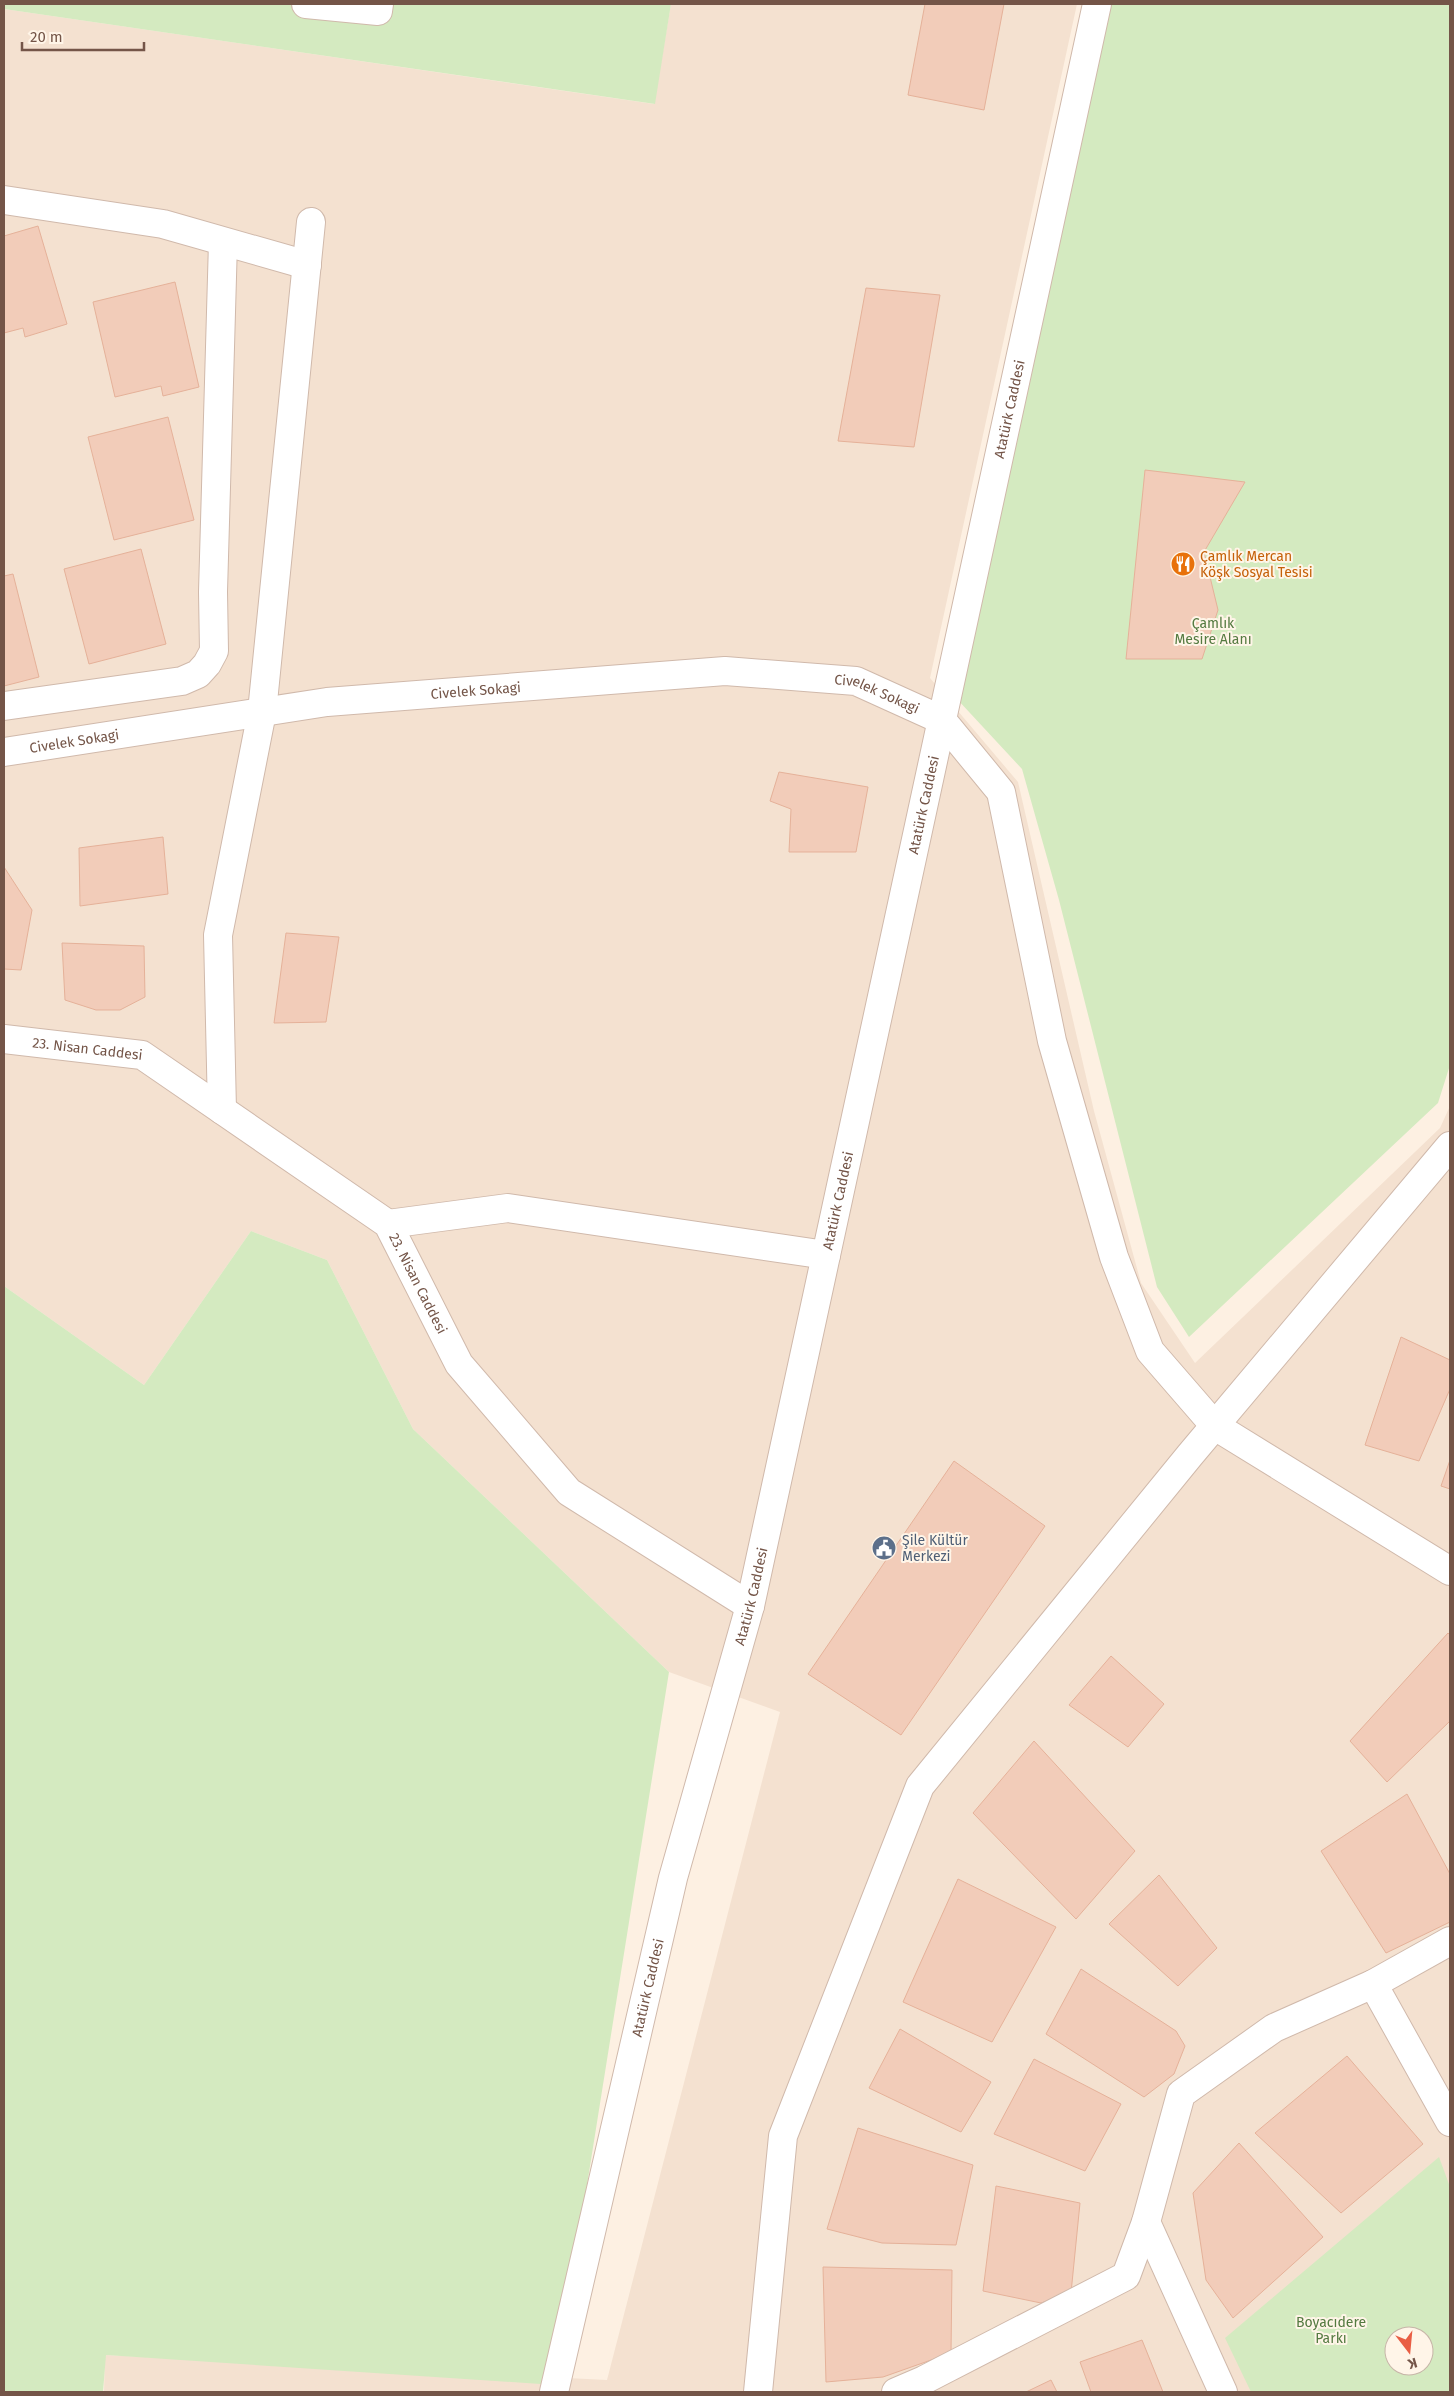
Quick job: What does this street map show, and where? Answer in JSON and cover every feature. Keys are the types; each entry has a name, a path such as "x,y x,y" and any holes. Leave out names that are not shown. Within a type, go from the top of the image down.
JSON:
{"street":[{"path":"306,4 378,12 379,4"},
{"name":"Atatürk Caddesi","path":"554,2392 673,1878 750,1606 1097,4"},
{"path":"4,200 163,224 307,265"},
{"path":"222,1110 218,935 262,712 311,222"},
{"path":"4,706 182,681 198,674 207,664 214,651 213,592 223,242"},
{"name":"Civelek Sokagi","path":"4,752 327,702 726,671 856,681 942,720"},
{"path":"942,720 1001,792 1052,1041 1114,1257 1150,1351 1215,1426 1450,1571"},
{"name":"23. Nisan Caddesi","path":"4,1039 142,1055 388,1224 459,1364 570,1492 750,1606"},
{"path":"758,2392 783,2136 920,1786 1215,1426 1441,1171 1450,1146"},
{"path":"388,1224 508,1208 826,1255"},
{"path":"896,2392 924,2380 1126,2276 1146,2222 1181,2094 1274,2028 1373,1984 1450,1941"},
{"path":"1373,1984 1450,2122"},
{"path":"1146,2222 1223,2392"}],"shaded area":[{"path":"671,4 1077,4 930,678 1018,782 1094,1111 1141,1283 1195,1363 1440,1128 1450,1106 1450,2392 104,2392 105,2355 607,2380 780,1712 669,1672 413,1429 327,1260 251,1231 144,1385 4,1286 4,9 654,104"}],"green space":[{"path":"4,4 671,4 655,104 4,9"},
{"name":"Çamlık Mesire Alanı","path":"1106,4 1450,4 1450,1065 1438,1103 1189,1337 1157,1287 1059,900 1022,769 957,699"},
{"path":"251,1231 327,1260 413,1429 669,1672 555,2385 106,2355 103,2392 4,2392 4,1286 144,1385"},
{"name":"Boyacıdere Parkı","path":"1439,2157 1450,2187 1450,2392 1251,2392 1225,2338"}],"building":[{"path":"925,4 1004,4 984,110 908,95"},
{"path":"38,226 67,324 25,337 23,328 4,333 4,236"},
{"path":"175,282 199,387 163,396 161,386 115,397 93,302"},
{"path":"866,288 940,295 914,447 838,441"},
{"path":"168,417 194,520 114,540 88,437"},
{"path":"1145,470 1245,482 1204,552 1218,610 1202,659 1126,659"},
{"path":"141,549 166,644 89,664 64,569"},
{"path":"13,574 39,677 4,686 4,576"},
{"path":"779,772 868,787 856,852 789,852 791,809 770,801"},
{"path":"163,837 168,894 80,906 79,848"},
{"path":"4,867 32,910 21,970 4,969"},
{"path":"286,933 339,937 326,1022 274,1023"},
{"path":"62,943 144,946 145,997 120,1010 96,1010 65,1000"},
{"path":"1401,1337 1450,1360 1450,1389 1419,1461 1365,1445"},
{"path":"1450,1460 1450,1489 1441,1486"},
{"path":"954,1461 1045,1526 901,1735 808,1674"},
{"path":"1448,1633 1450,1635 1450,1721 1387,1782 1350,1741"},
{"path":"1111,1656 1164,1704 1128,1747 1069,1705"},
{"path":"1034,1741 1135,1851 1076,1919 973,1813"},
{"path":"1407,1794 1450,1874 1450,1922 1386,1953 1321,1851"},
{"path":"1159,1875 1217,1948 1178,1986 1109,1924"},
{"path":"958,1879 1056,1927 992,2042 903,2002"},
{"path":"1081,1969 1176,2031 1185,2046 1174,2074 1144,2097 1046,2034"},
{"path":"900,2029 991,2082 961,2132 869,2088"},
{"path":"1347,2056 1423,2144 1341,2213 1255,2133"},
{"path":"1034,2059 1121,2104 1085,2171 994,2134"},
{"path":"858,2128 973,2165 956,2245 882,2243 827,2229"},
{"path":"1239,2143 1323,2237 1233,2318 1206,2280 1193,2193"},
{"path":"996,2186 1080,2203 1071,2293 1041,2303 983,2291"},
{"path":"823,2267 952,2270 951,2353 883,2377 826,2382"},
{"path":"1142,2340 1163,2392 1091,2392 1080,2362"},
{"path":"1051,2380 1057,2392 1026,2392"}],"place":[{"name":"Çamlık Mercan Köşk Sosyal Tesisi","path":"1183,564"},
{"name":"Şile Kültür Merkezi","path":"884,1548"}]}
